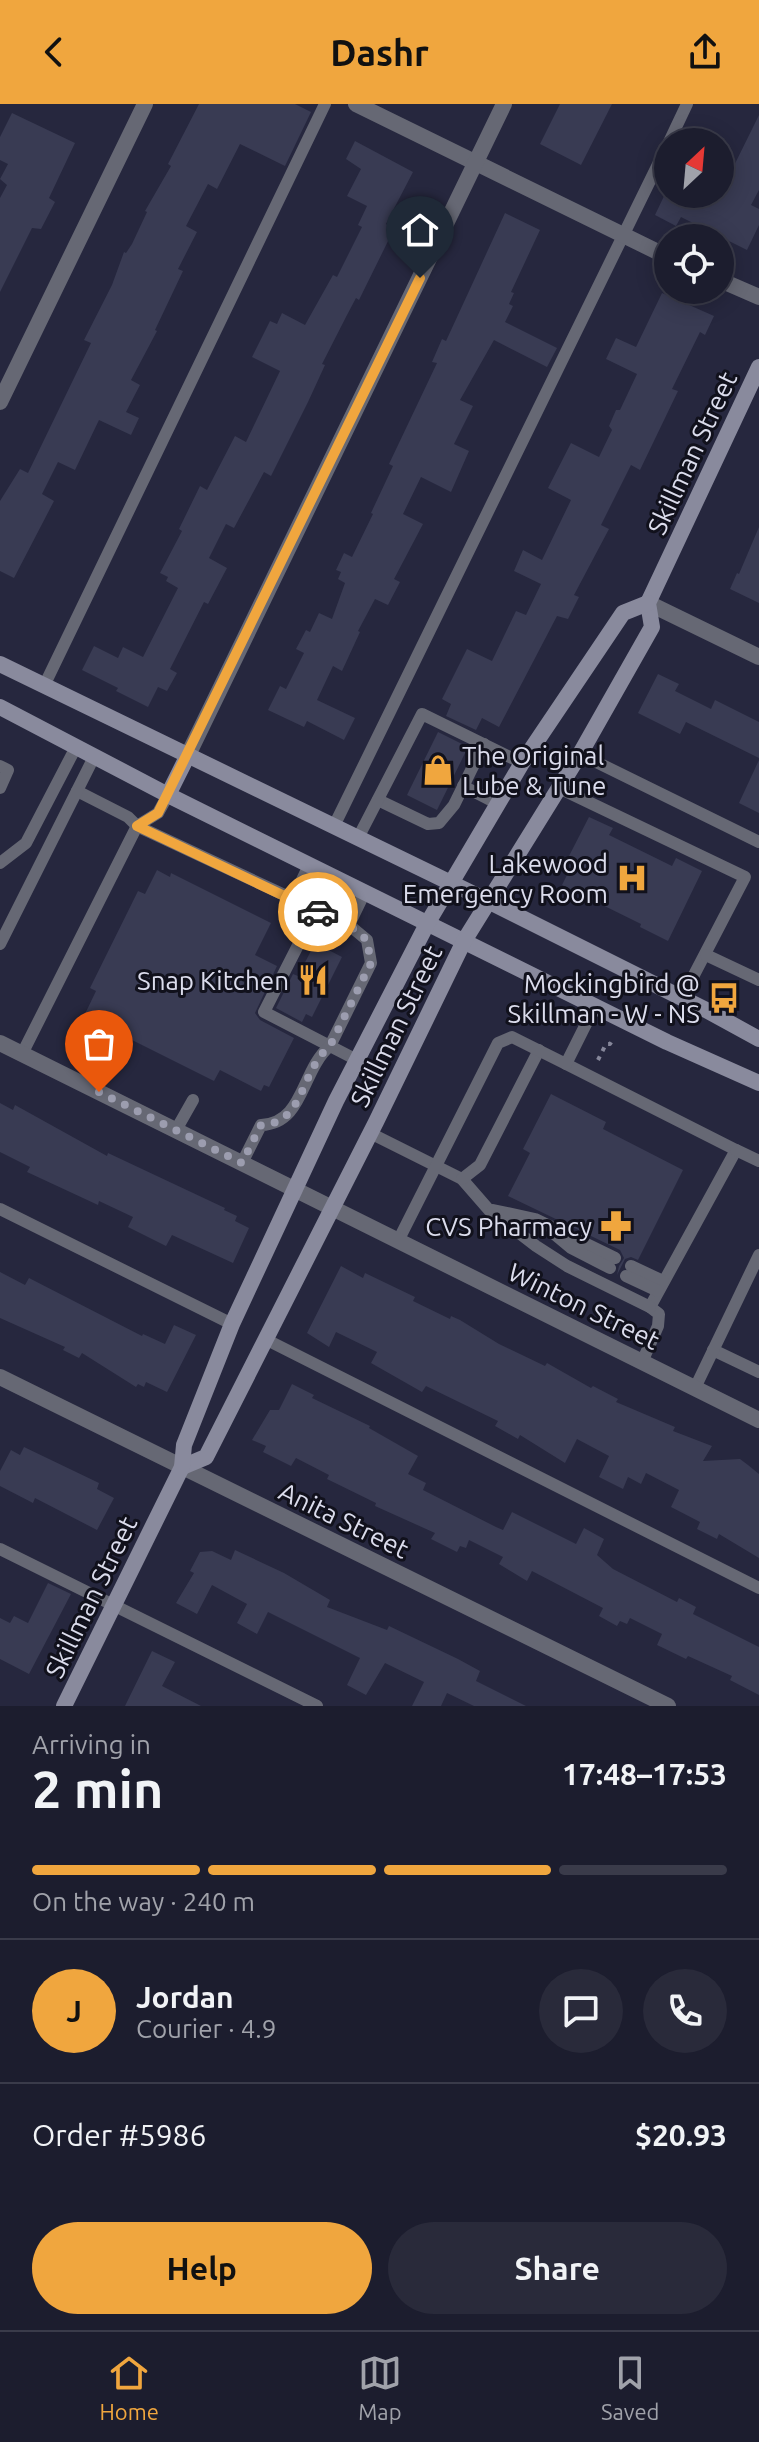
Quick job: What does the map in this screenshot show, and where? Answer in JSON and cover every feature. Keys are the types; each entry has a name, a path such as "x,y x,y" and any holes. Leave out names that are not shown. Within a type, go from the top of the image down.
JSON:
{"main road":[{"name":"Skillman Street","path":"182,1467 206,1457 464,941 580,754 652,627 648,603 759,367"},
{"name":"Skillman Street","path":"64,1706 182,1467 184,1445 232,1324 357,1060 427,924 522,763 623,613 648,603"},
{"path":"0,664 488,901 759,1039"},
{"path":"0,707 427,924 759,1083"},
{"path":"168,795 188,755"}],"street":[{"path":"0,402 145,104"},
{"path":"356,104 654,251"},
{"path":"188,755 504,104"},
{"path":"734,286 759,297"},
{"path":"648,603 759,657"},
{"name":"Winton Street","path":"0,1043 759,1420"},
{"name":"Anita Street","path":"0,1377 668,1706"}],"lane":[{"path":"44,686 325,104"},
{"path":"675,128 687,104"},
{"path":"334,826 654,172"},
{"path":"358,838 422,714 522,763"},
{"path":"378,800 428,824 439,823 454,805 484,744"},
{"path":"0,863 26,843 76,747"},
{"path":"580,754 759,842"},
{"path":"0,944 94,757"},
{"path":"0,766 8,770 0,788"},
{"path":"463,786 498,804"},
{"path":"559,788 759,884"},
{"path":"77,791 128,817 137,826 349,925 367,940 371,963 330,1046 320,1054 288,1116 277,1125 261,1125 242,1163"},
{"path":"22,1054 137,826 158,813 168,795"},
{"path":"293,899 309,865"},
{"path":"682,998 745,877"},
{"path":"349,925 365,892"},
{"path":"316,910 264,1012 357,1060"},
{"path":"706,955 759,980"},
{"path":"566,1064 595,1006"},
{"path":"398,1241 498,1043 512,1037 759,1161"},
{"path":"462,1179 480,1165 539,1050"},
{"path":"176,1130 193,1100"},
{"path":"370,1133 462,1179 489,1210 567,1266 659,1314 658,1326 642,1362"},
{"path":"650,1307 736,1150"},
{"path":"0,1209 232,1324"},
{"path":"489,1210 535,1219 612,1263"},
{"path":"695,1388 759,1255"},
{"path":"629,1271 660,1286"},
{"path":"265,1339 759,1588"},
{"path":"713,1350 759,1372"},
{"path":"0,1549 317,1706"}],"path":[{"path":"595,1065 606,1044 614,1038"}],"building":[{"path":"199,104 295,104 311,112 285,166 240,144 217,189 208,184 186,226 197,232 178,269 183,271 131,380 140,385 126,412 139,418 131,435 99,420 75,470 58,462 42,494 54,501 14,578 0,571 0,501 20,469 28,473 91,343 84,340 112,285 124,252 132,244 145,211 171,166 168,164"},
{"path":"560,104 612,104 581,165 540,144"},
{"path":"12,113 75,143 49,198 55,202 41,229 32,228 0,292 0,198 7,185 0,179 8,164 0,160 0,137"},
{"path":"759,115 759,190 751,205 759,209 759,225 747,250 734,244 734,224 695,224 681,217 677,224 672,224 655,215 658,208 734,208 734,166"},
{"path":"355,141 413,172 386,224 394,229 359,300 356,298 322,364 325,365 271,476 264,472 234,528 226,524 209,558 227,568 208,604 204,602 170,669 177,673 167,691 158,687 148,707 82,670 94,646 118,658 123,647 143,657 178,588 160,573 182,531 179,529 200,486 207,490 235,436 246,442 280,371 252,357 270,321 277,324 282,313 305,325 333,275 337,277 362,227 358,225 367,206 347,196 361,169 346,159"},
{"path":"505,213 540,230 511,292 514,293 509,304 513,306 505,322 557,348 547,367 494,340 460,400 473,406 454,444 469,451 451,492 421,477 403,514 423,524 394,579 400,582 388,605 375,599 342,671 333,666 317,700 355,718 344,740 307,721 304,727 268,710 280,686 286,689 304,653 296,649 306,630 310,632 319,613 332,619 345,583 338,579 341,572 336,570 344,553 352,557 373,514 393,466 389,464 437,363 432,362 442,339 446,341"},
{"path":"657,304 687,304 714,316 705,335 700,332 672,389 678,391 640,470 631,465 601,525 609,529 574,595 579,597 568,619 557,616 499,727 482,718 476,730 446,716 451,704 442,699 467,649 492,661 516,611 526,615 541,584 514,571 523,550 542,560 571,500 548,488 571,443 599,457 612,430 609,426 616,410 620,410 637,374 606,359 616,338 636,347"},
{"path":"759,527 759,603 730,589"},
{"path":"658,674 679,684 675,691 711,709 715,700 759,722 759,758 686,722 680,734 638,713"},
{"name":"The Original Lube & Tune","path":"438,732 468,747 437,810 407,795"},
{"path":"759,760 759,813 739,803"},
{"name":"Lakewood Emergency Room","path":"589,817 613,828 609,835 672,866 676,858 702,871 668,941 640,927 641,924 562,885 575,859 569,856"},
{"path":"157,870 170,877 171,873 271,923 255,955 277,966 255,1013 260,1020 294,1038 269,1087 264,1085 261,1091 220,1070 214,1081 84,1016 96,991 90,988 138,891 145,894"},
{"name":"Snap Kitchen","path":"315,943 342,957 312,1017 306,1014 302,1022 276,1008 293,974 298,976"},
{"name":"CVS Pharmacy","path":"551,1094 606,1122 603,1129 683,1170 638,1260 631,1257 625,1259 617,1275 624,1258 620,1250 508,1196 530,1153 523,1149"},
{"path":"0,1103 13,1110 15,1105 107,1156 108,1153 237,1216 235,1221 249,1228 233,1263 172,1235 166,1246 128,1227 133,1217 99,1201 98,1205 27,1172 30,1167 0,1152"},
{"path":"341,1266 363,1278 365,1273 415,1297 413,1301 450,1319 451,1316 460,1320 499,1344 545,1366 547,1363 618,1399 616,1402 675,1427 673,1431 712,1446 703,1461 740,1459 759,1474 759,1558 719,1534 717,1539 697,1529 700,1522 671,1507 679,1490 646,1473 641,1484 628,1477 623,1489 599,1477 609,1456 577,1439 565,1463 520,1435 518,1439 495,1426 498,1421 426,1386 422,1392 371,1363 377,1352 336,1332 329,1347 307,1333"},
{"path":"0,1272 25,1285 29,1278 142,1336 165,1344 174,1325 196,1335 167,1392 146,1382 144,1387 138,1384 136,1387 82,1353 79,1358 63,1350 65,1347 0,1318"},
{"path":"292,1384 418,1456 408,1474 426,1483 423,1490 496,1527 503,1530 512,1512 576,1544 584,1528 604,1539 597,1555 613,1569 677,1602 679,1598 696,1607 693,1614 759,1647 759,1695 730,1680 732,1676 657,1645 662,1634 630,1618 627,1624 620,1621 617,1626 599,1616 603,1608 532,1571 527,1581 499,1564 503,1557 469,1540 466,1548 460,1546 457,1552 431,1539 435,1533 375,1506 376,1503 327,1479 329,1475 296,1458 291,1466 263,1452 266,1446 252,1440 270,1410 279,1410"},
{"path":"24,1447 99,1483 97,1489 114,1498 97,1530 35,1498 33,1503 0,1486 0,1471 11,1450 20,1455"},
{"path":"235,1550 284,1573 330,1600 327,1607 387,1630 389,1626 458,1659 480,1671 476,1681 526,1706 474,1706 447,1693 441,1706 412,1706 424,1682 385,1663 366,1695 347,1685 360,1658 268,1612 257,1634 237,1623 247,1604 212,1585 197,1614 176,1603 194,1573 190,1571 200,1552 212,1551 231,1560"},
{"path":"48,1583 71,1594 29,1674 0,1659 0,1618 10,1623 14,1616 28,1623"},
{"path":"152,1651 175,1662 162,1686 201,1706 125,1706"}],"way so far":[{"path":"99,1092 242,1163 261,1125 277,1125 288,1116 320,1054 330,1046 371,963 367,940 349,925 318,912"}],"place":[{"name":"The Original Lube & Tune","path":"438,770"},
{"name":"Lakewood Emergency Room","path":"632,878"},
{"name":"Snap Kitchen","path":"313,980"},
{"name":"Mockingbird @ Skillman - W - NS","path":"724,998"},
{"name":"CVS Pharmacy","path":"616,1226"}],"route":[{"path":"318,912 137,826 158,813 188,755 420,278"}]}
